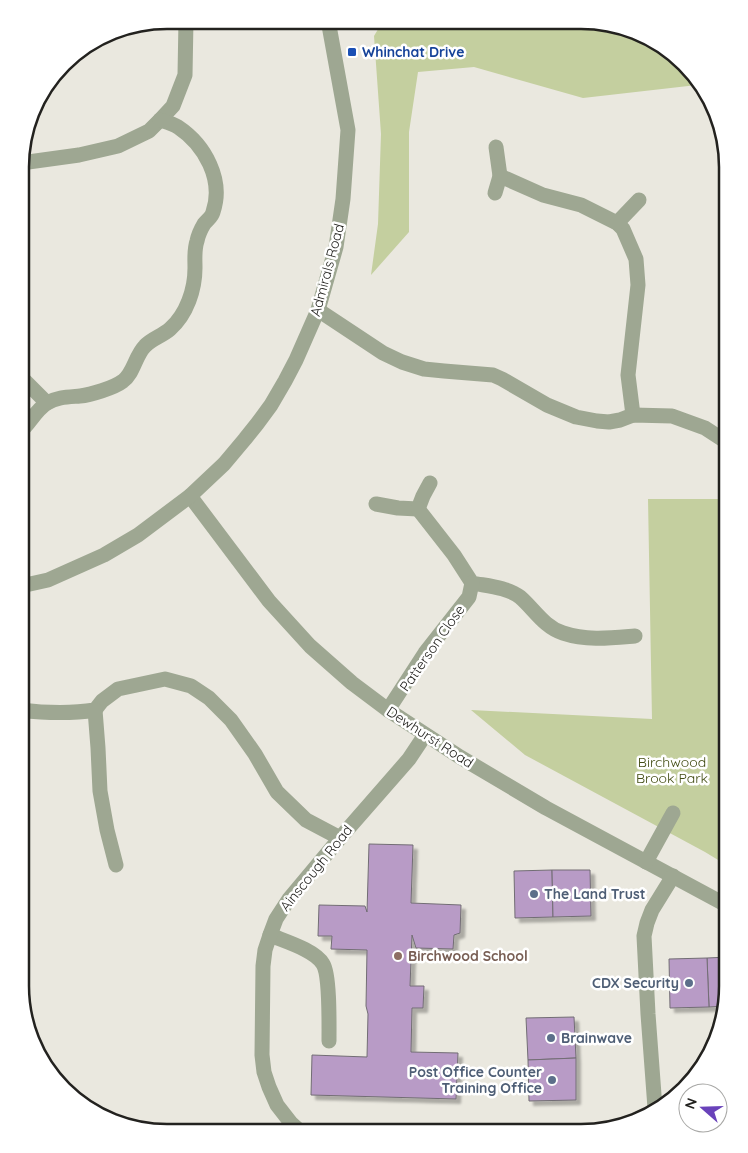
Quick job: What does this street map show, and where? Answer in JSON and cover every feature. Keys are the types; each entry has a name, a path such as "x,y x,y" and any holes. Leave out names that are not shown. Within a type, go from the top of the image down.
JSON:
{"street":[{"path":"29,162 79,155 118,146 149,131 173,106 185,75 186,29"},
{"name":"Admirals Road","path":"29,584 48,580 104,555 138,535 190,496 224,464 257,424 271,404 296,360 318,310 336,246 343,199 348,130 330,29"},
{"path":"29,423 47,404 62,397 96,393 123,381 145,346 170,329 187,304 194,285 194,252 197,238 205,223 213,215 216,202 216,186 213,170 203,152 188,135 176,126 160,120"},
{"path":"495,193 500,176 496,147"},
{"path":"500,176 543,195 581,206 617,223 623,229 636,259 638,285 628,375 633,415"},
{"path":"617,223 638,200"},
{"path":"318,310 383,353 424,369 493,375 546,405 576,417 609,422 633,415 672,416 705,428 719,437"},
{"path":"29,385 47,404"},
{"path":"418,509 430,483"},
{"name":"Dewhurst Road","path":"190,496 269,600 310,646 352,683 388,710 460,758 546,808 719,901"},
{"path":"376,504 418,509 454,555 472,583 508,590 519,596 551,627 563,633 579,637 600,639 636,636"},
{"name":"Patterson Close","path":"388,710 425,653 469,597 472,583"},
{"path":"116,865 100,790 95,710 102,700 118,689 165,679 192,686 209,698 231,720 255,754 276,792 306,820 340,838"},
{"path":"29,711 77,713 95,710"},
{"name":"Ainscough Road","path":"288,1124 269,1087 264,1072 262,1055 263,966 265,950 270,935 276,919 289,899 409,759 425,735"},
{"path":"646,862 673,813"},
{"path":"654,1104 644,936 652,910 673,876"},
{"path":"270,935 307,951 324,964 329,1041"}],"green space":[{"path":"378,29 599,30 617,33 650,47 679,69 693,85 583,98 474,67 418,72 409,132 409,232 371,275 378,224 381,134 374,36"},
{"name":"Birchwood Brook Park","path":"648,499 719,499 719,861 525,755 471,710 652,719"}],"building":[{"path":"369,844 413,845 411,903 461,905 460,933 454,935 453,949 416,948 412,935 410,986 424,986 423,1008 412,1008 411,1052 458,1053 456,1099 311,1095 312,1055 367,1057 367,950 331,949 332,936 318,936 319,905 365,906 367,912"},
{"name":"The Land Trust","path":"552,870 553,917 515,918 514,871"},
{"path":"552,870 590,870 591,916 553,917"},
{"path":"719,957 718,1006 709,1007 707,958"},
{"name":"CDX Security","path":"707,958 709,1007 670,1008 669,959"},
{"name":"Brainwave","path":"574,1017 576,1058 528,1060 526,1018"},
{"path":"576,1058 576,1100 529,1101 528,1060"}],"place":[{"name":"Whinchat Drive","path":"352,52"},
{"name":"The Land Trust","path":"534,894"},
{"name":"Birchwood School","path":"398,956"},
{"name":"CDX Security","path":"689,983"},
{"name":"Brainwave","path":"551,1038"},
{"name":"Post Office Counter Training Office","path":"552,1080"}]}
